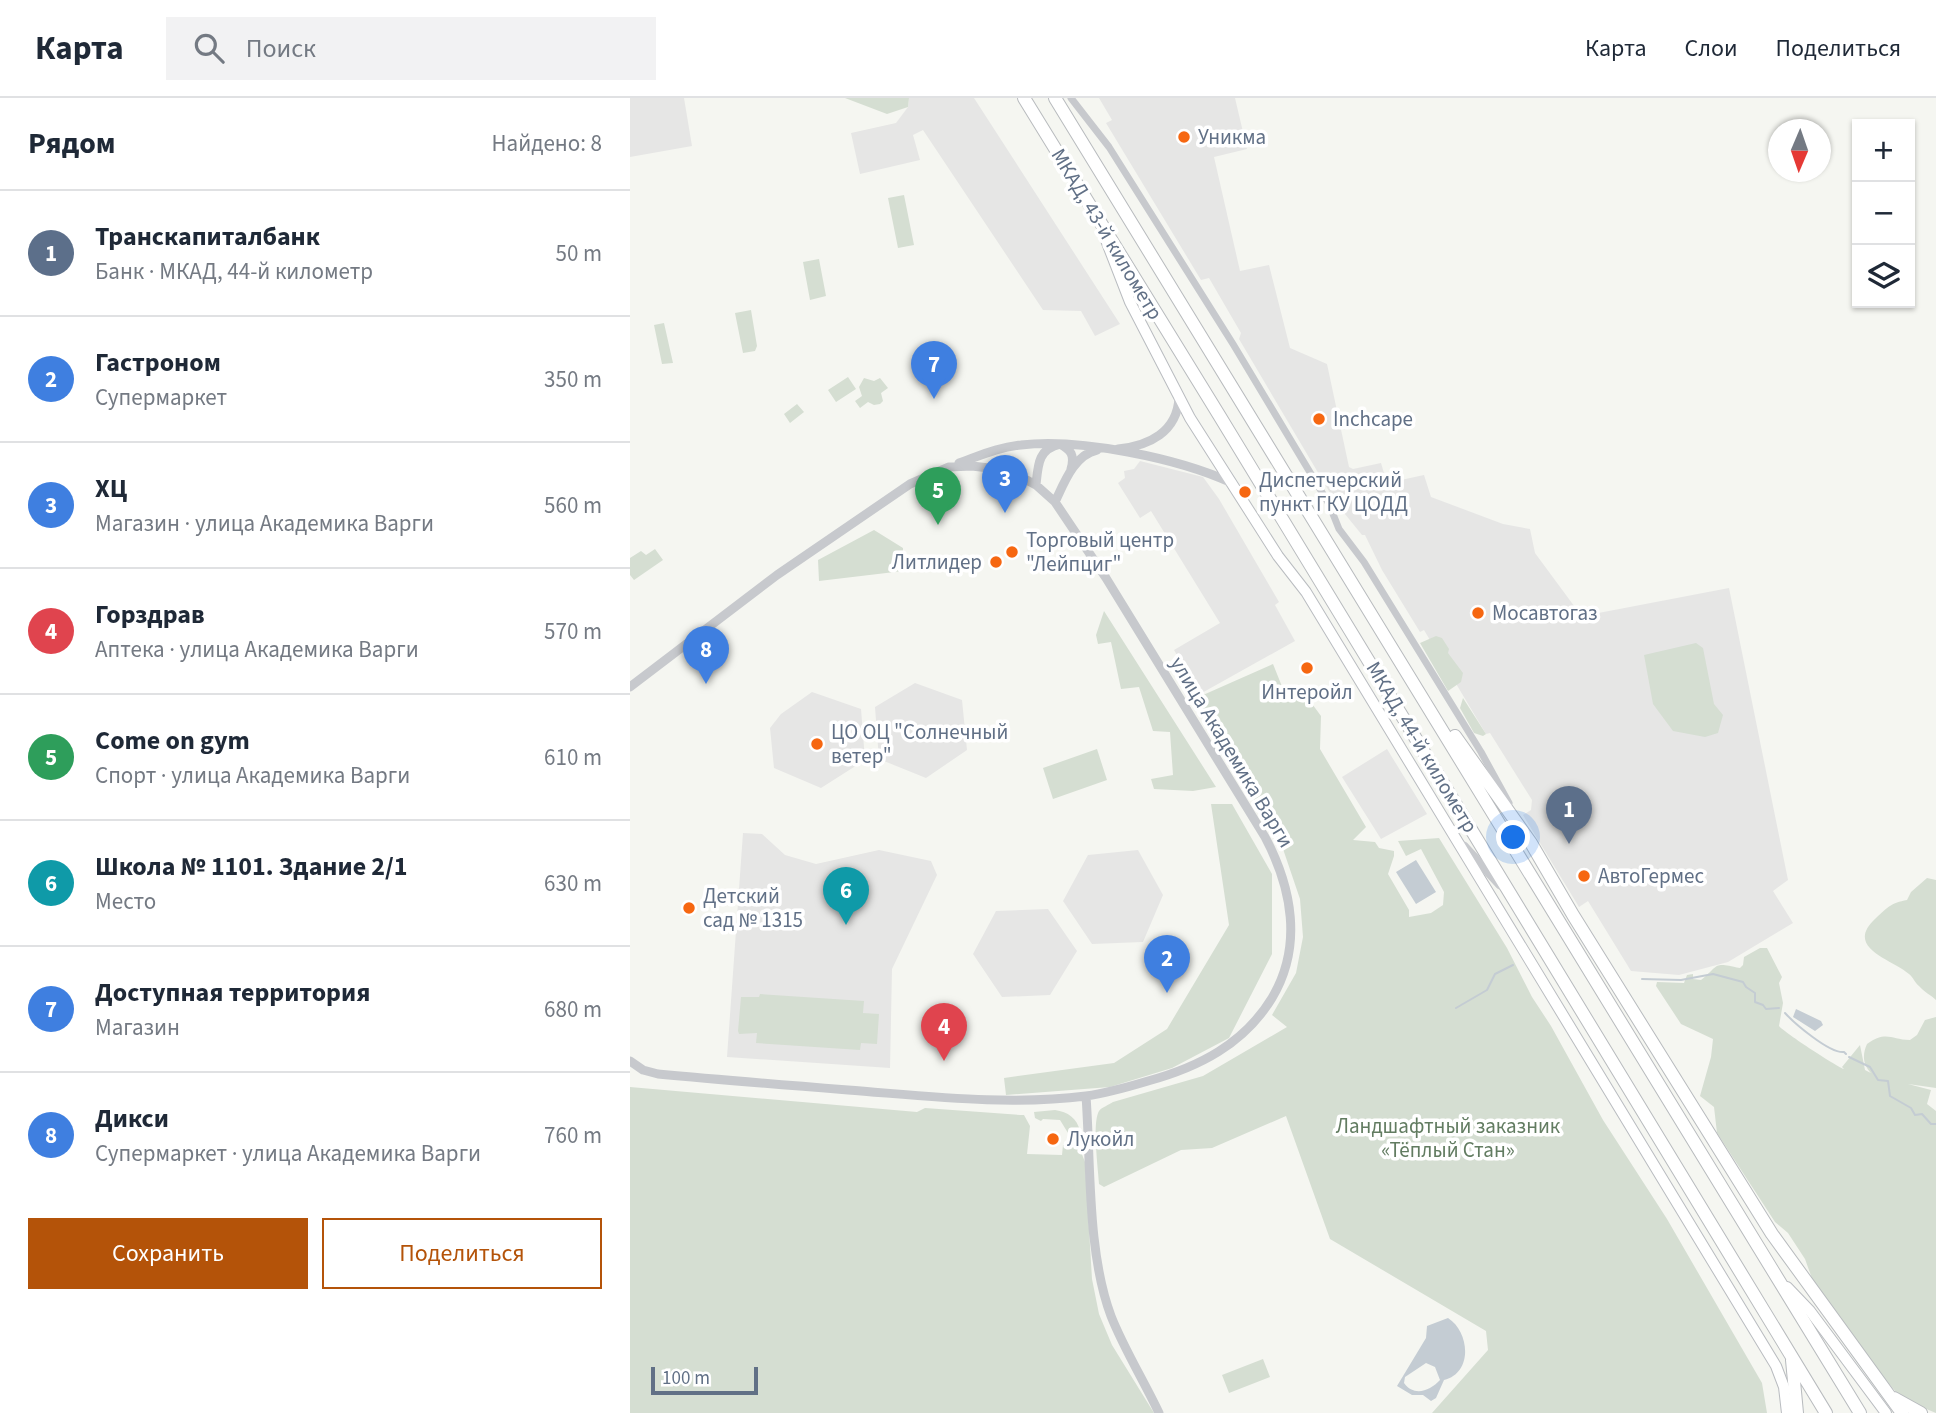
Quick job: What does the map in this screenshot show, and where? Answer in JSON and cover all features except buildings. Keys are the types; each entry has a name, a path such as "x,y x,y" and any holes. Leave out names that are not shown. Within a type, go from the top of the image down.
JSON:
{"highway":[{"name":"МКАД, 43-й километр","path":"1024,98 1190,370"},
{"name":"МКАД, 43-й километр","path":"1055,98 1215,357"},
{"name":"МКАД, 44-й километр","path":"1215,357 1860,1413"},
{"name":"МКАД, 44-й километр","path":"1190,370 1826,1413"},
{"path":"1421,694 1472,758 1531,843 1772,1234 1902,1413"},
{"path":"1791,1357 1797,1413"},
{"path":"1886,1394 1921,1413"}],"main road":[{"path":"1098,220 1130,302 1179,398 1278,556 1306,592 1776,1366 1784,1387 1787,1413"},
{"path":"1775,1275 1810,1311 1886,1413"}],"street":[{"path":"1071,98 1109,147 1233,344 1329,504 1339,529 1364,562 1480,752 1531,843"},
{"path":"1067,477 1083,456 1092,451 1137,446 1160,436 1175,419 1179,398"},
{"path":"941,470 999,448 1059,444 1101,449 1183,467 1232,483"},
{"path":"1036,485 1040,456 1044,450 1059,444 1070,449 1073,456 1055,502"},
{"name":"улица Академика Варги","path":"630,687 809,552 910,484 956,466 1007,470 1036,485 1055,502 1112,588 1265,837 1282,875 1292,926 1287,967 1276,991 1253,1025 1236,1041 1181,1071 1086,1096 1018,1100 918,1096 658,1074 643,1070 630,1060"},
{"path":"1451,832 1517,904"},
{"path":"1086,1096 1096,1250 1101,1280 1111,1316 1159,1413"}],"shaded area":[{"path":"630,98 684,98 692,146 630,157"},
{"path":"909,98 974,98 1120,324 1095,336 1081,311 1043,310 923,130 913,135 920,160 860,174 851,133 896,123 908,107"},
{"path":"1099,98 1235,98 1247,149 1214,157 1240,271 1269,265 1290,348 1327,364 1349,467 1353,469 1381,463 1387,483 1424,475 1431,497 1503,524 1530,529 1535,553 1580,614 1588,615 1729,588 1788,880 1773,891 1793,923 1728,962 1679,975 1631,971 1588,901 1579,907 1523,815 1531,810 1532,800 1490,733 1486,734 1424,630 1420,632 1382,570 1365,535 1362,535 1336,503 1239,339 1241,333 1209,278 1201,280 1106,123 1112,120"},
{"path":"1140,461 1203,477 1219,499 1279,602 1275,605 1295,641 1200,694 1174,650 1220,623 1151,511 1140,518 1118,483 1125,478 1124,471 1134,469"},
{"path":"915,683 962,700 967,750 926,778 879,759 875,707"},
{"name":"ЦО ОЦ \"Солнечный ветер\"","path":"812,692 861,709 865,760 821,788 774,768 770,728 781,714"},
{"path":"1387,749 1427,814 1381,839 1342,777"},
{"path":"743,833 762,834 785,855 816,864 879,850 931,861 937,875 892,969 890,1068 727,1057"},
{"path":"1138,850 1163,895 1143,942 1092,944 1063,901 1088,855"},
{"path":"1416,860 1436,892 1416,904 1396,872"},
{"path":"1048,909 1077,951 1050,995 1002,997 973,954 996,911"},
{"path":"1796,1009 1821,1021 1823,1025 1815,1031 1793,1017"},
{"path":"1448,1318 1461,1333 1465,1352 1460,1369 1444,1380 1436,1398 1431,1401 1423,1395 1412,1395 1397,1386 1426,1338 1427,1326","holes":["1426,1363 1435,1367 1440,1380 1432,1387 1417,1391 1404,1383 1405,1377"]}],"green space":[{"path":"845,98 909,98 908,107 887,114"},
{"path":"904,195 914,245 898,248 888,198"},
{"path":"819,259 826,296 810,300 803,262"},
{"path":"751,310 757,346 755,351 743,353 735,313"},
{"path":"664,323 673,363 662,364 654,325"},
{"path":"848,377 856,389 836,402 828,390"},
{"path":"864,378 874,381 880,378 888,388 881,393 883,401 880,404 868,402 860,408 855,401 862,396 859,387"},
{"path":"797,404 804,412 790,423 784,414"},
{"path":"874,530 903,548 903,571 819,581 818,560"},
{"path":"655,549 663,560 634,580 630,575 630,558 641,551 646,555"},
{"path":"1104,611 1216,787 1193,791 1154,789 1151,779 1173,775 1170,732 1153,731 1139,687 1121,689 1111,642 1098,644 1096,635"},
{"path":"1436,636 1442,638 1449,649 1448,653 1463,673 1461,682 1448,691 1420,643"},
{"path":"1696,643 1703,648 1714,704 1723,715 1718,733 1705,737 1673,731 1653,704 1644,655"},
{"name":"Ландшафтный заказник «Тёплый Стан»","path":"1273,664 1287,699 1307,697 1321,716 1320,749 1366,827 1353,840 1375,842 1379,848 1394,851 1388,874 1409,910 1409,917 1431,913 1443,905 1444,892 1421,849 1406,856 1398,841 1439,838 1507,948 1603,1120 1667,1219 1762,1383 1767,1413 1432,1413 1488,1350 1486,1331 1330,1239 1286,1116 1212,1148 1181,1150 1104,1187 1099,1184 1096,1135 1100,1110 1113,1102 1203,1076 1287,1027 1272,1015 1296,973 1303,937 1300,899 1282,846 1194,699"},
{"path":"1463,698 1486,734 1483,736 1474,733 1460,708"},
{"path":"1097,749 1107,780 1053,799 1043,768"},
{"path":"1211,804 1232,804 1272,874 1272,954 1229,1038 1172,1068 1110,1087 1006,1095 1004,1078 1114,1063 1167,1029 1229,925"},
{"path":"1927,878 1936,880 1936,1000 1909,974 1874,952 1867,945 1865,937 1867,928 1876,918 1890,906 1907,900 1911,892"},
{"path":"1760,948 1767,948 1782,977 1779,983 1783,1003 1779,1026 1844,1069 1842,1067 1860,1045 1865,1070 1871,1073 1864,1060 1867,1044 1879,1037 1910,1040 1917,1035 1925,1020 1936,1017 1936,1088 1908,1084 1931,1090 1927,1104 1936,1111 1936,1413 1896,1392 1814,1284 1805,1259 1788,1233 1775,1222 1717,1133 1714,1107 1700,1096 1713,1039 1681,1024 1656,986 1657,982 1684,983 1687,975 1693,974 1693,979 1701,980 1721,965 1740,968 1744,957"},
{"path":"760,994 864,1001 863,1013 879,1014 877,1044 861,1043 860,1050 756,1043 757,1033 739,1034 738,1031 741,997 759,997"},
{"path":"630,1087 917,1112 925,1108 1024,1115 1030,1126 1027,1154 1062,1155 1063,1145 1079,1147 1085,1162 1092,1279 1099,1314 1112,1345 1154,1413 630,1413"},
{"path":"1055,1110 1071,1116 1080,1131 1068,1133 1060,1120 1041,1121 1035,1118 1034,1112"},
{"path":"1263,1359 1270,1377 1229,1393 1222,1375"}],"waterway":[{"path":"1456,1008 1487,990 1495,974 1513,965"},
{"path":"1642,979 1681,980 1713,974 1743,982 1755,993 1755,1002 1766,1009 1779,1008"},
{"path":"1785,1013 1822,1043 1846,1054"},
{"path":"1849,1057 1870,1067 1878,1080 1888,1081 1890,1096 1911,1108 1915,1115 1922,1114 1931,1124 1936,1124"}],"place":[{"name":"Уникма","path":"1184,137"},
{"name":"Доступная территория","path":"934,399"},
{"name":"Inchcape","path":"1319,419"},
{"name":"Диспетчерский пункт ГКУ ЦОДД","path":"1245,492"},
{"name":"ХЦ","path":"1005,513"},
{"name":"Come on gym","path":"938,525"},
{"name":"Торговый центр \"Лейпциг\"","path":"1012,552"},
{"name":"Литлидер","path":"996,562"},
{"name":"Мосавтогаз","path":"1478,613"},
{"name":"Интеройл","path":"1307,668"},
{"name":"Дикси","path":"706,684"},
{"name":"ЦО ОЦ \"Солнечный ветер\"","path":"817,744"},
{"name":"Транскапиталбанк","path":"1569,844"},
{"name":"АвтоГермес","path":"1584,876"},
{"name":"Детский сад № 1315","path":"689,908"},
{"name":"Школа № 1101. Здание 2/1","path":"846,925"},
{"name":"Гастроном","path":"1167,993"},
{"name":"Горздрав","path":"944,1061"},
{"name":"Лукойл","path":"1053,1139"}]}
